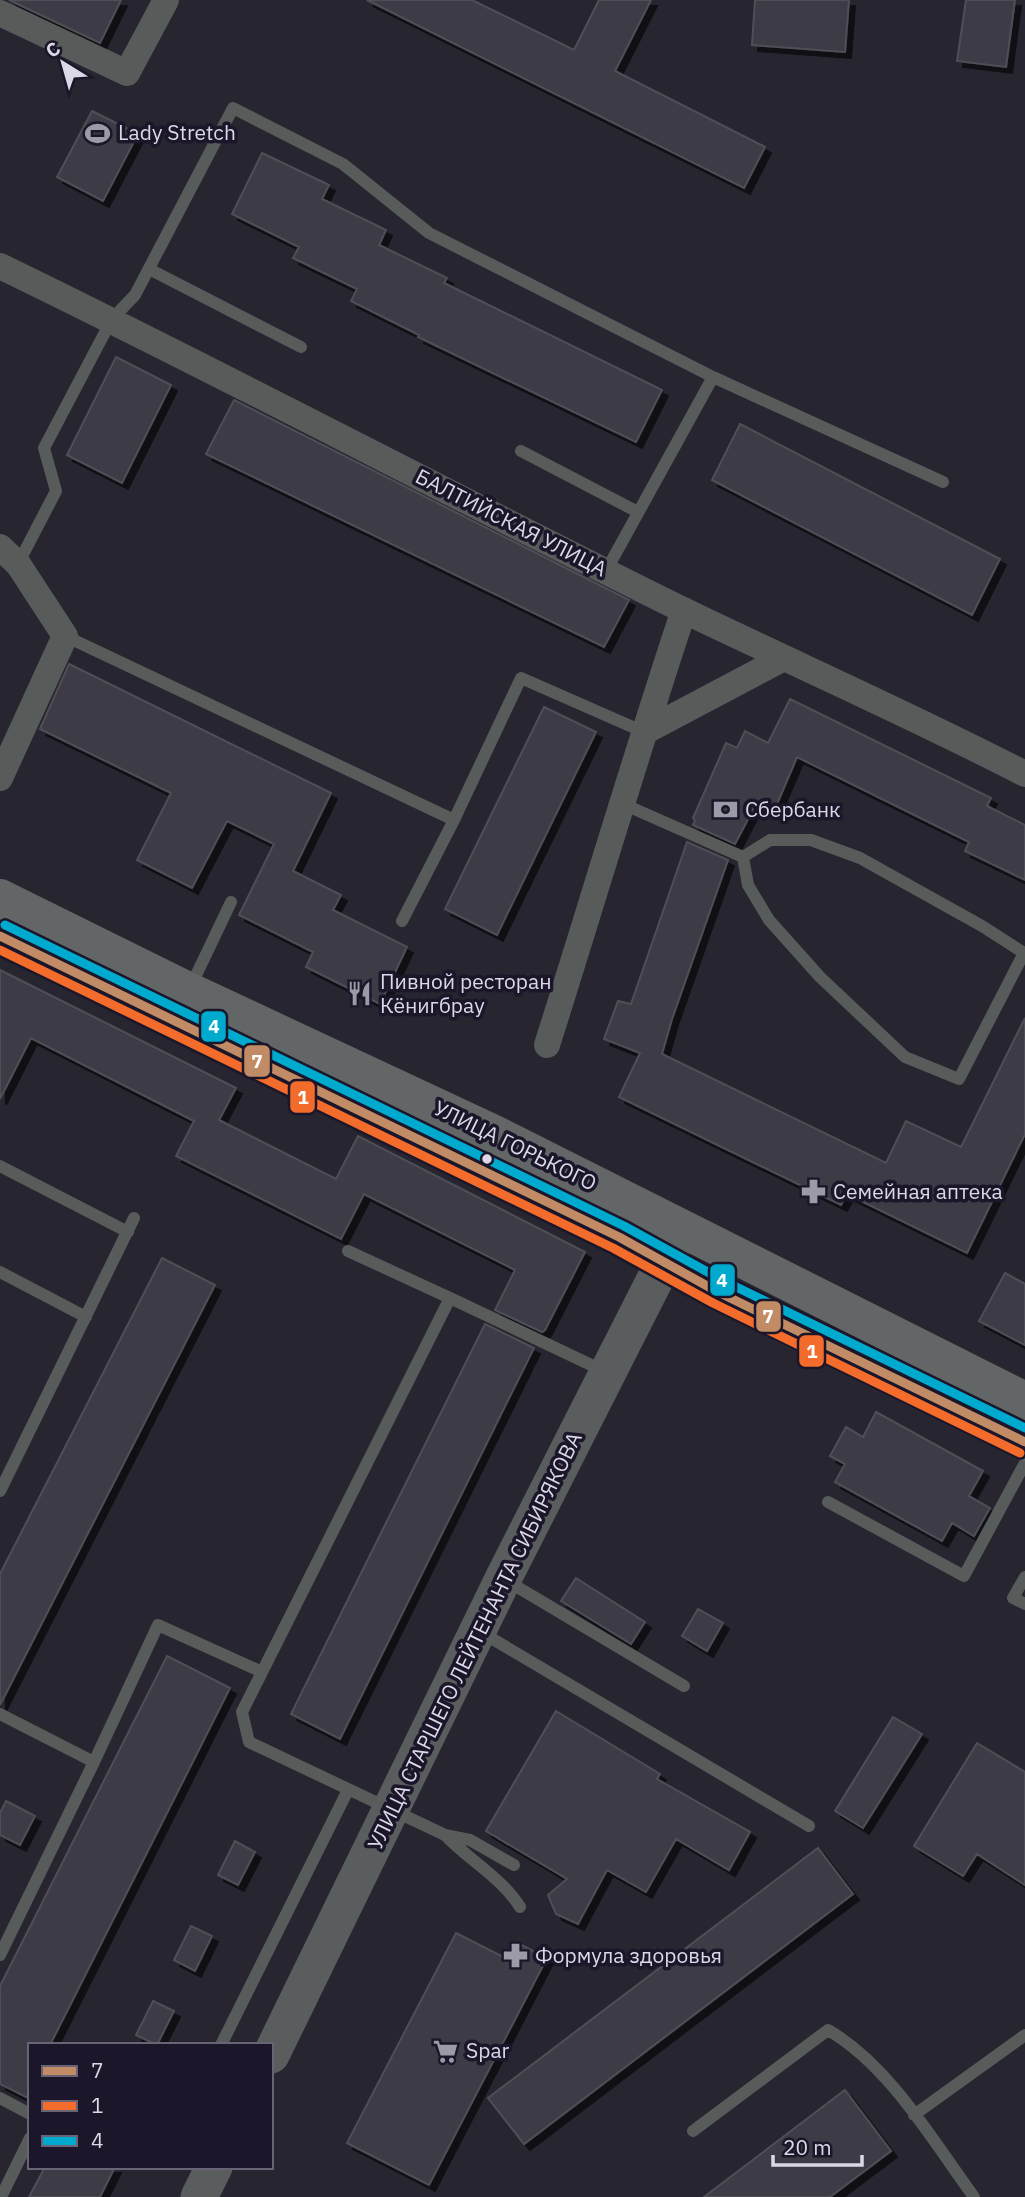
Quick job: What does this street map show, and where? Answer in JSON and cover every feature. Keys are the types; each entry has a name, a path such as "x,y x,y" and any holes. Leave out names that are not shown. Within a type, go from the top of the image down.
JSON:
{"main road":[{"name":"УЛИЦА ГОРЬКОГО","path":"0,898 188,991 494,1134 672,1245 718,1292 1025,1442"},
{"name":"УЛИЦА ГОРЬКОГО","path":"0,936 672,1245 1025,1401"},
{"name":"УЛИЦА СТАРШЕГО ЛЕЙТЕНАНТА СИБИРЯКОВА","path":"273,2051 393,1810 503,1579 672,1245"},
{"path":"199,2197 213,2169"}],"street":[{"path":"0,13 127,73 166,0"},
{"name":"БАЛТИЙСКАЯ УЛИЦА","path":"0,266 112,319 684,610 932,726 1025,774"},
{"path":"0,778 65,636 9,556"},
{"path":"547,1045 624,804 643,732 684,610"},
{"path":"643,732 784,658"}],"lane":[{"path":"9,556 56,491 44,448 112,319 135,295 233,108 343,164 429,233 713,377 943,482"},
{"path":"149,269 301,347"},
{"path":"606,571 713,377"},
{"path":"521,451 638,512"},
{"path":"65,636 454,820"},
{"path":"402,921 522,678 643,732"},
{"path":"624,804 743,857"},
{"path":"770,840 811,840 860,858 982,926 1024,953 959,1079 905,1057 820,977 769,920 748,885 743,857 770,840"},
{"path":"188,991 231,902"},
{"path":"0,1166 128,1232"},
{"path":"0,1491 134,1218"},
{"path":"348,1251 606,1372"},
{"path":"0,1272 86,1317"},
{"path":"450,1298 242,1712 250,1742 445,1835 470,1840 514,1865"},
{"path":"828,1502 964,1576 1025,1463"},
{"path":"1025,1577 1013,1598 1025,1604"},
{"path":"503,1579 684,1686"},
{"path":"0,1955 158,1625 262,1672"},
{"path":"479,1631 809,1826"},
{"path":"0,1714 94,1762"},
{"path":"222,2043 348,1790"},
{"path":"445,1835 461,1852 511,1892 520,1907"},
{"path":"693,2131 828,2030 848,2041 897,2093 974,2197"},
{"path":"914,2115 1025,2035"},
{"path":"0,2098 28,2112"},
{"path":"1,2197 28,2142"}],"building":[{"path":"9,0 121,0 100,43"},
{"path":"367,0 472,0 574,50 599,0 651,0 615,71 765,147 744,188"},
{"path":"755,0 849,0 845,52 752,45"},
{"path":"966,0 1015,0 1006,67 957,61"},
{"path":"92,111 138,134 103,201 57,177"},
{"path":"262,153 329,185 322,199 386,230 379,245 447,278 444,283 662,390 636,442 418,337 419,335 351,301 357,289 293,258 299,247 232,214"},
{"path":"116,357 171,385 122,483 67,455"},
{"path":"234,400 629,600 604,647 206,454"},
{"path":"740,424 1000,559 972,615 712,480"},
{"path":"69,664 331,793 293,871 341,895 333,910 407,947 380,1004 306,967 313,952 239,915 274,844 227,821 192,888 137,860 171,793 40,729"},
{"path":"790,699 991,798 987,806 1025,825 1025,880 965,851 969,842 797,757 775,809 757,802 735,844 693,825 693,818 726,743 737,748 745,731 768,743"},
{"path":"544,707 596,732 497,935 445,909"},
{"path":"687,842 728,860 662,1054 886,1163 906,1121 961,1147 1025,1018 1025,1134 967,1253 847,1194 841,1205 619,1097 640,1053 604,1039 618,1001 631,1004"},
{"path":"0,970 236,1088 219,1120 336,1179 358,1136 585,1252 545,1330 542,1332 495,1310 515,1270 364,1194 341,1239 176,1156 194,1121 31,1038 0,1099"},
{"path":"162,1258 215,1285 0,1705 0,1574"},
{"path":"1005,1273 1025,1284 1025,1345 979,1321"},
{"path":"485,1324 534,1348 340,1739 291,1714"},
{"path":"876,1412 983,1471 969,1496 990,1508 974,1536 952,1523 942,1541 835,1482 845,1464 830,1456 846,1427 863,1437"},
{"path":"576,1578 645,1622 631,1644 561,1601"},
{"path":"698,1609 723,1623 707,1651 682,1636"},
{"path":"167,1656 230,1688 51,2043 28,2043 28,2098 0,2084 0,1986"},
{"path":"556,1711 660,1774 657,1779 750,1832 729,1870 676,1839 646,1892 607,1870 578,1924 556,1914 548,1895 567,1879 486,1831"},
{"path":"893,1717 922,1734 863,1828 835,1811"},
{"path":"977,1743 1025,1772 1025,1885 977,1854 963,1876 914,1846"},
{"path":"6,1801 35,1816 20,1845 0,1835 0,1813"},
{"path":"235,1841 255,1852 238,1885 218,1875"},
{"path":"818,1848 853,1894 524,2144 488,2098"},
{"path":"191,1926 212,1936 195,1971 174,1960"},
{"name":"Spar","path":"456,1933 509,1960 518,1943 547,1958 429,2185 347,2143"},
{"path":"153,2001 174,2011 158,2043 136,2035"},
{"path":"845,2090 891,2151 830,2197 704,2197"},
{"path":"44,2169 114,2169 100,2197 29,2197"}],"transit line":[{"name":"4","path":"5,925 624,1226 724,1281 1025,1428"},
{"name":"7","path":"0,936 619,1237 718,1292 1025,1442"},
{"name":"1","path":"0,950 613,1248 713,1303 1020,1453"}],"place":[{"name":"Lady Stretch","path":"98,133"},
{"name":"Сбербанк","path":"725,810"},
{"name":"Пивной ресторан Кёнигбрау","path":"360,994"},
{"name":"Семейная аптека","path":"813,1192"},
{"name":"Формула здоровья","path":"515,1956"},
{"name":"Spar","path":"446,2051"}]}
